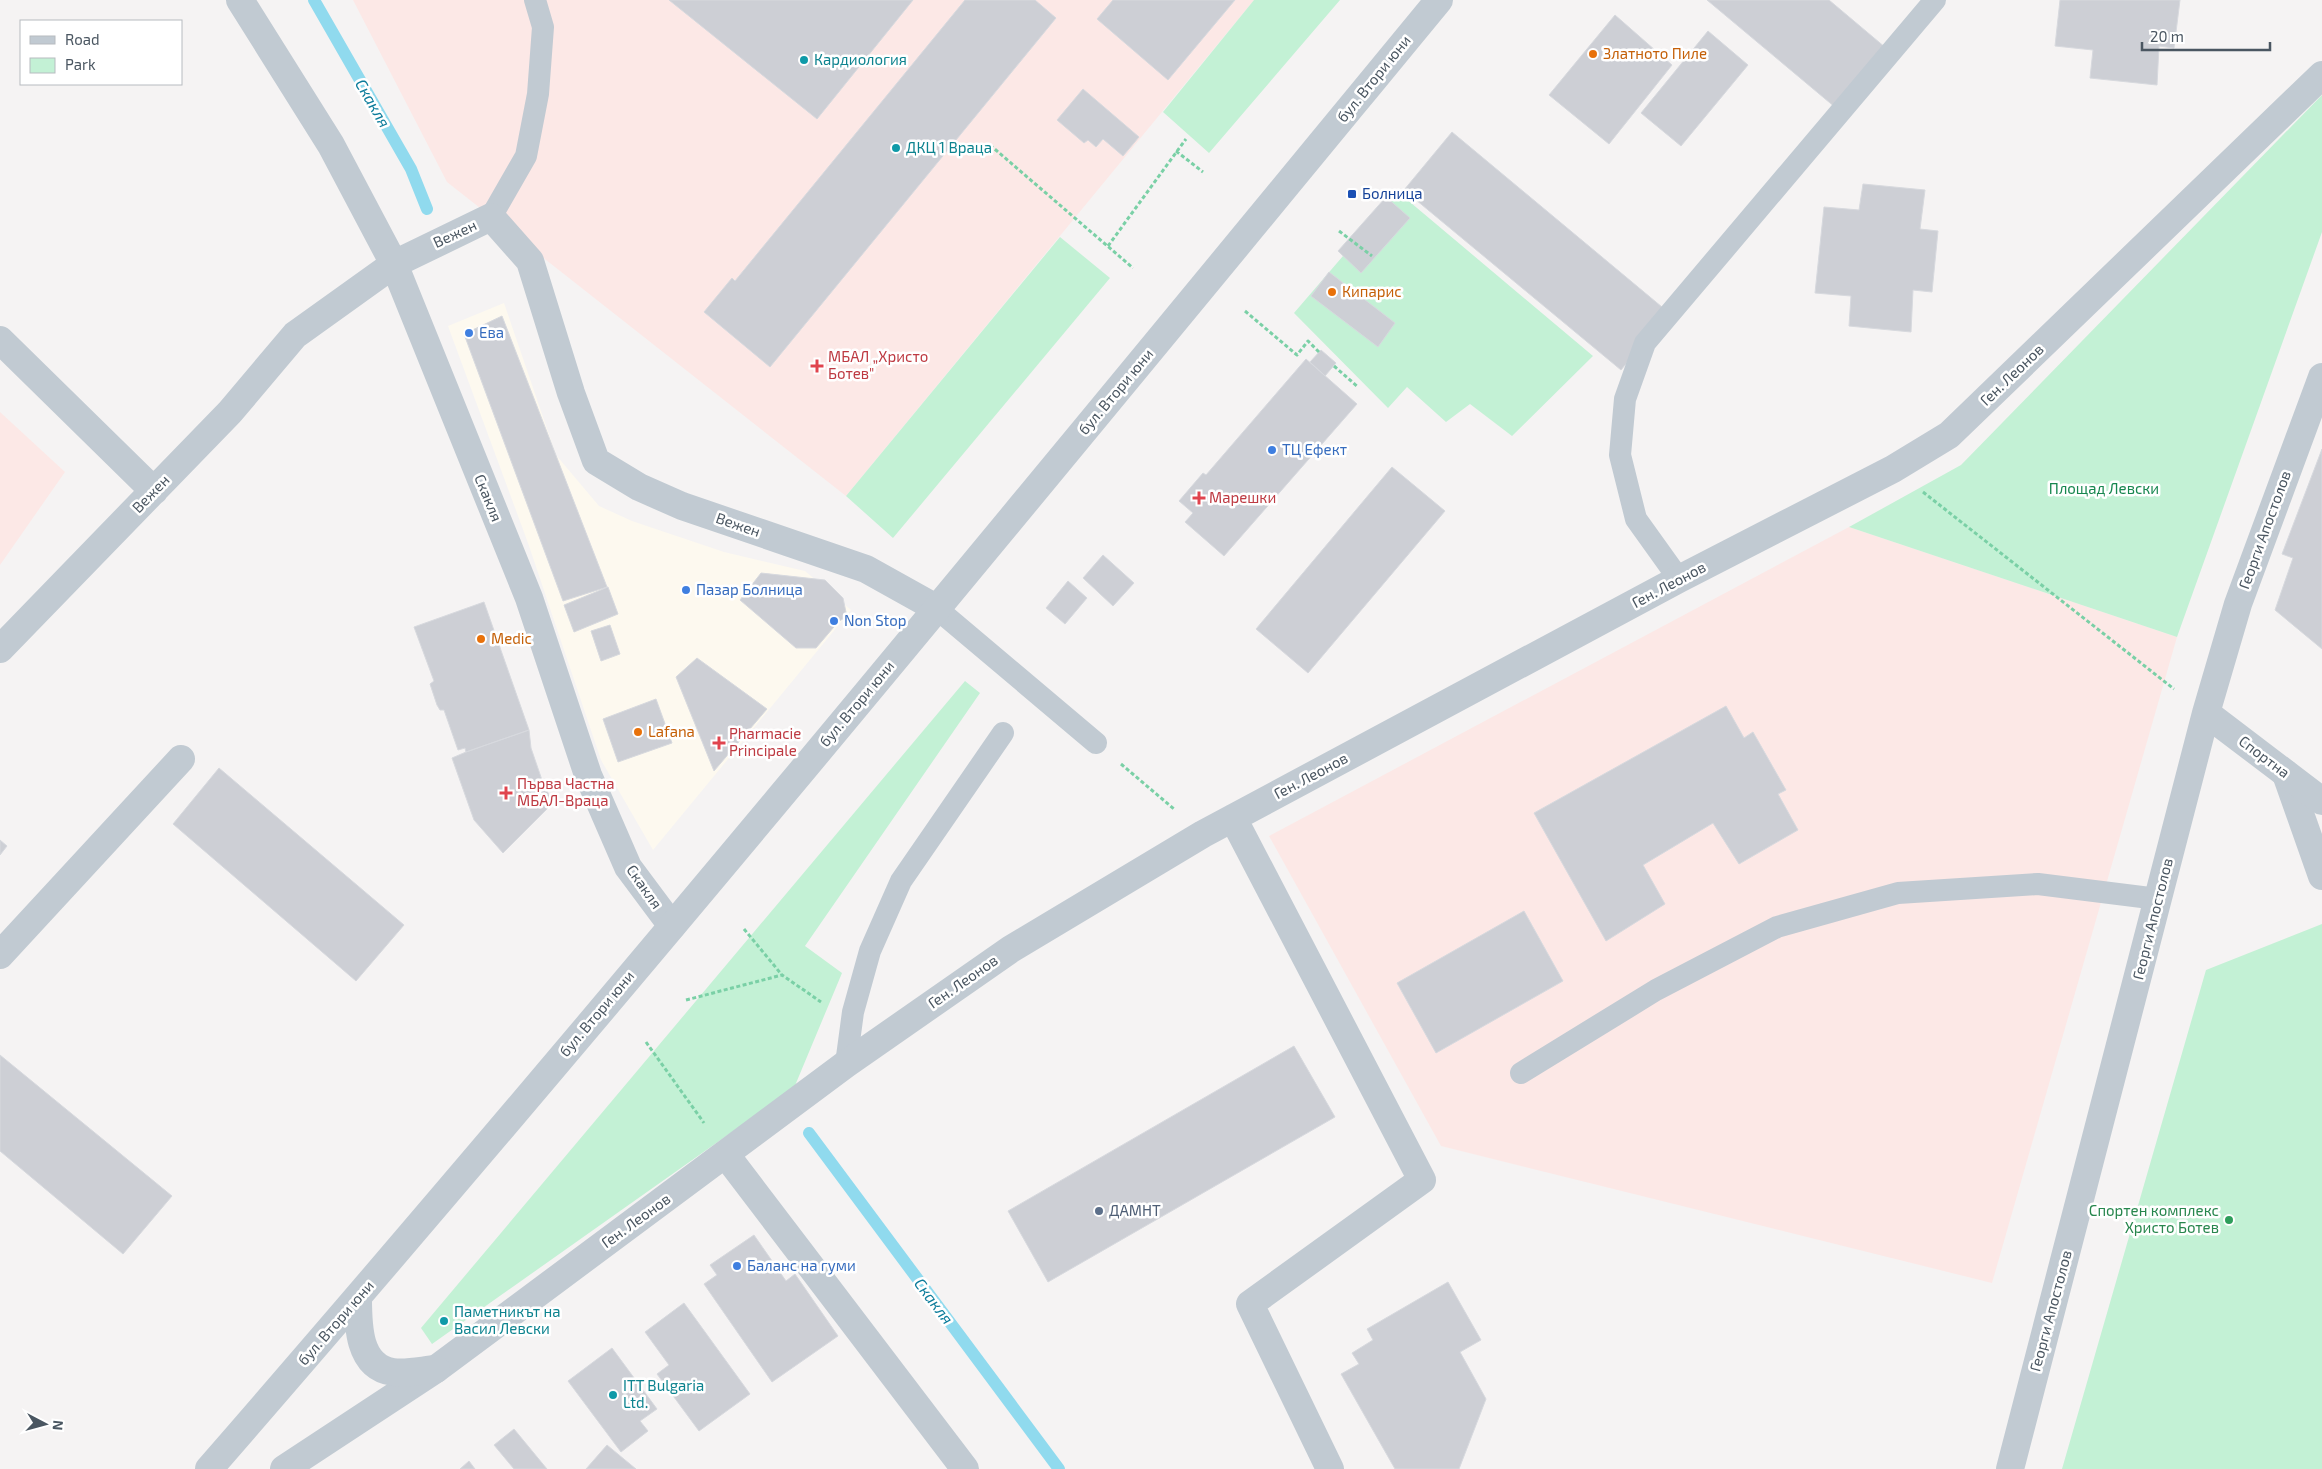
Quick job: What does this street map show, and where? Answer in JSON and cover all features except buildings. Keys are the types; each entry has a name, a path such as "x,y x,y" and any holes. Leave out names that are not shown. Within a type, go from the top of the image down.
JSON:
{"street":[{"name":"Скакля","path":"240,0 331,145 394,264 529,598 588,775 628,867 672,926"},
{"name":"бул. Втори юни","path":"210,1469 358,1298 672,926 1439,0"},
{"name":"Ген. Леонов","path":"284,1469 436,1369 846,1064 1011,949 1203,834 1679,579 1893,469 1949,435 2322,75"},
{"name":"Вежен","path":"0,649 230,412 295,335 394,264 491,217 530,261 571,393 596,461 639,487 682,506 866,569 936,608"},
{"path":"0,340 154,491"},
{"name":"Георги Апостолов","path":"2010,1469 2206,714 2238,604 2322,377"},
{"name":"Спортна","path":"2206,714 2322,801"},
{"path":"0,955 181,759"},
{"path":"2286,774 2322,876"},
{"path":"1233,818 1422,1180 1250,1304 1330,1469"},
{"path":"726,1155 965,1469"},
{"path":"358,1298 358,1323 362,1343 367,1358 375,1366 393,1372 436,1369"}],"lane":[{"path":"491,217 526,156 538,94 543,27 535,0"},
{"path":"1679,579 1636,519 1620,454 1625,399 1645,343 1935,0"},
{"path":"936,608 1096,743"},
{"path":"846,1064 858,993 870,951 901,881 1003,733"},
{"path":"1520,1073 1656,990 1777,927 1898,893 2038,884 2158,899"}],"path":[{"path":"1108,246 1186,139"},
{"path":"990,144 1134,268"},
{"path":"1176,151 1204,172"},
{"path":"1339,231 1372,256"},
{"path":"1245,311 1297,355 1308,341 1320,352"},
{"path":"1334,366 1358,387"},
{"path":"1893,469 2206,714"},
{"path":"1096,743 1203,834"},
{"path":"744,928 782,975 824,1004 858,993"},
{"path":"686,1000 782,975"},
{"path":"646,1042 726,1155"}],"shaded area":[{"name":"МБАЛ „Христо Ботев\"","path":"353,0 1254,0 846,496 447,182"},
{"name":"Пазар Болница","path":"504,303 556,455 599,506 632,521 724,552 805,571 851,610 653,850 601,760 528,543 448,326"},
{"path":"0,412 65,472 0,565"},
{"path":"1849,527 2177,637 1992,1283 1441,1146 1269,836"}],"green space":[{"path":"1254,0 1340,0 1209,153 1163,112"},
{"name":"Площад Левски","path":"2322,95 2322,232 2177,637 1849,527 1961,465"},
{"path":"1398,192 1593,356 1512,436 1470,404 1446,422 1407,387 1388,408 1294,313"},
{"path":"1060,237 1110,278 893,538 846,496"},
{"path":"965,681 980,693 805,946 842,973 794,1088 432,1344 421,1328"},
{"name":"Спортен комплекс Христо Ботев","path":"2322,924 2322,1469 2062,1469 2206,970"}],"waterway":[{"name":"Скакля","path":"314,0 411,169 427,209"},
{"name":"Скакля","path":"809,1133 1059,1469"}],"place":[{"name":"Златното Пиле","path":"1593,54"},
{"name":"Кардиология","path":"804,60"},
{"name":"ДКЦ 1 Враца","path":"896,148"},
{"name":"Болница","path":"1352,194"},
{"name":"Кипарис","path":"1332,292"},
{"name":"Ева","path":"469,333"},
{"name":"МБАЛ „Христо Ботев\"","path":"817,366"},
{"name":"ТЦ Ефект","path":"1272,450"},
{"name":"Марешки","path":"1199,498"},
{"name":"Пазар Болница","path":"686,590"},
{"name":"Non Stop","path":"834,621"},
{"name":"Medic","path":"481,639"},
{"name":"Lafana","path":"638,732"},
{"name":"Pharmacie Principale","path":"719,743"},
{"name":"Първа Частна МБАЛ-Враца","path":"506,793"},
{"name":"ДАМНТ","path":"1099,1211"},
{"name":"Спортен комплекс Христо Ботев","path":"2229,1220"},
{"name":"Баланс на гуми","path":"737,1266"},
{"name":"Паметникът на Васил Левски","path":"444,1321"},
{"name":"ITT Bulgaria Ltd.","path":"613,1395"}]}
